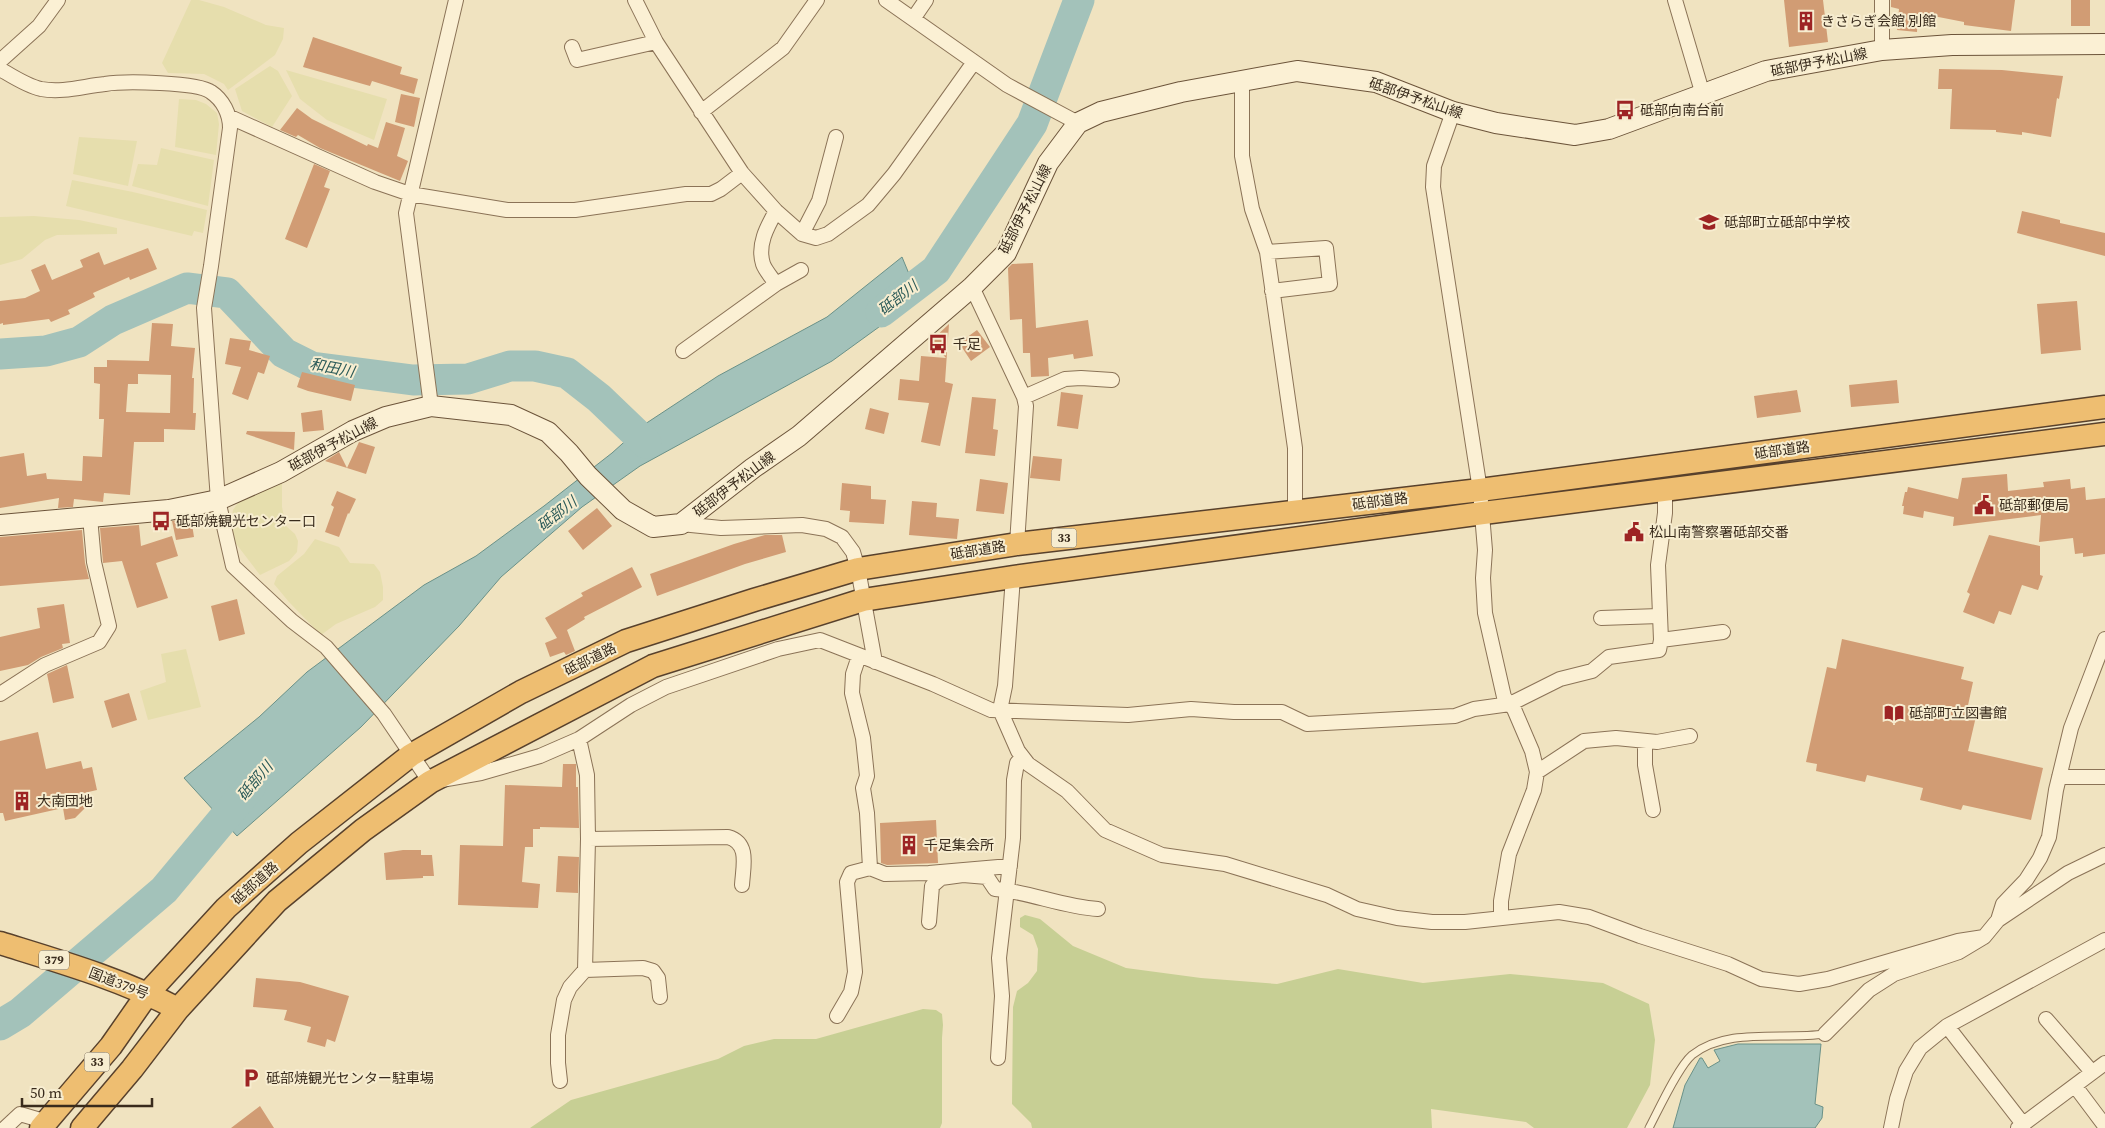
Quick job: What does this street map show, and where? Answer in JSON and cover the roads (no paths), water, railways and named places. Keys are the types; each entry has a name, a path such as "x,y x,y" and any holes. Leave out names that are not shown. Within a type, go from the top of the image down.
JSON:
{"highway":[{"name":"砥部道路","path":"44,1125 111,1046 148,993 226,908 299,843 412,755 521,692 626,641 858,569 1017,544 1480,490 2105,407"},
{"name":"砥部道路","path":"82,1128 132,1069 178,1009 278,901 363,830 430,782 653,666 863,600 1013,577 1483,513 2105,434"},
{"name":"国道379号","path":"0,943 109,977 148,993 178,1009"}],"main road":[{"name":"砥部伊予松山線","path":"0,525 169,510 218,500 281,472 353,431 430,401 511,416 548,432 588,476 623,510 654,527 681,524 753,468 799,436 972,287 1006,253 1048,163 1078,123 1101,112 1181,92 1297,71 1376,82 1454,112 1496,123 1575,135 1609,129 1766,72 1882,50 1952,45 2105,44"}],"street":[{"path":"0,61 40,26 58,0"},
{"path":"430,401 406,213 456,0"},
{"path":"635,0 656,42 742,173 776,211 802,234 816,238 828,234 868,205 894,174 974,62"},
{"path":"701,112 783,48 817,0"},
{"path":"886,0 1007,85 1078,123"},
{"path":"913,19 926,0"},
{"path":"1674,0 1703,95"},
{"path":"1882,0 1882,50"},
{"path":"572,47 577,60 656,42"},
{"path":"0,68 40,89 68,90 107,83 165,84 199,87 211,92 225,108 230,117 212,266 204,308 218,500 233,566 284,614 326,647 384,714 430,782 489,771 540,756 579,739 631,705 666,687 778,649 820,640 933,684 990,710 1128,715 1191,709 1234,712 1282,712 1307,724 1341,724 1455,716 1474,709 1510,704 1560,680 1592,671 1609,657 1659,650 1661,640 1658,565 1665,513 1665,490"},
{"path":"1242,80 1242,156 1252,209 1266,252 1272,291 1295,448 1295,512"},
{"path":"1454,112 1434,166 1433,187 1483,513 1486,550 1483,578 1486,613 1504,697 1514,709 1532,751 1537,772 1534,790 1509,854 1501,901 1501,917"},
{"path":"230,117 374,182 410,194 507,210 574,210 686,194 711,194 742,173"},
{"path":"802,234 819,200 836,137"},
{"path":"776,211 764,234 761,251 763,264 776,284"},
{"path":"1266,252 1326,248 1330,284 1272,291"},
{"path":"683,351 776,284 801,270"},
{"path":"972,287 1024,397 1026,406 1017,544"},
{"path":"1024,397 1065,379 1112,380"},
{"path":"0,694 45,665 99,642 109,626 94,562 90,517"},
{"path":"681,524 721,528 802,525 826,529 842,537 853,552 858,569 875,662"},
{"path":"1013,577 1006,676 1000,710 1022,758 1067,791 1105,830 1162,856 1225,864 1327,895 1357,909 1398,918 1448,922 1559,912 1590,917 1640,936 1728,964 1761,979 1799,984 1828,979 1958,940 1984,937"},
{"path":"1601,618 1659,616"},
{"path":"1661,640 1723,632"},
{"path":"1998,920 2003,904 2026,880 2040,858 2049,838 2059,777 2071,728 2105,639"},
{"path":"859,656 853,674 852,693 863,738 867,776 862,788 867,813 870,868"},
{"path":"1537,772 1584,741 1616,738 1657,742 1690,736"},
{"path":"560,1081 558,1035 564,1000 570,986 585,970 588,839 587,775 579,739"},
{"path":"1644,741 1645,764 1654,810"},
{"path":"998,1058 1002,996 999,958 1013,838 1014,780 1017,763 1022,758"},
{"path":"2059,777 2105,777"},
{"path":"588,839 728,837 736,839 741,843 744,857 742,885"},
{"path":"1825,1034 1869,990 1894,974 1959,952 1984,937 1998,920 2068,873 2105,855"},
{"path":"837,1016 851,992 855,972 847,882 851,873 870,868 885,874 1010,866"},
{"path":"929,922 932,886 941,878 963,875 986,877 994,889 1006,890 1077,908 1098,909"},
{"path":"1891,1128 1896,1099 1906,1071 1920,1048 1947,1026 2105,940"},
{"path":"585,970 643,968 653,971 658,978 660,997"},
{"path":"2046,1019 2092,1072"},
{"path":"1947,1026 2020,1126 2105,1063"},
{"path":"2075,1086 2105,1126"},
{"path":"4,1128 20,1114 44,1125"}],"lane":[{"path":"1649,1128 1671,1086 1690,1056 1714,1042 1734,1037 1803,1037 1825,1034"}],"water":[{"path":"902,257 919,298 832,361 640,466 582,507 501,577 459,626 361,727 237,836 184,778 259,717 307,672 424,585 476,556 612,453 642,426 718,376 827,317"},
{"path":"1738,1044 1821,1044 1815,1104 1823,1107 1822,1118 1815,1128 1673,1128 1685,1085 1700,1058 1702,1058 1708,1068 1720,1061 1714,1050"}],"waterway":[{"name":"砥部川","path":"881,312 936,270 1032,124 1079,0"},
{"name":"和田川","path":"0,354 46,351 79,342 113,320 187,288 227,293 284,353 312,367 413,380 468,379 510,366 535,366 567,373 599,398 646,443"},
{"name":"砥部川","path":"0,1025 20,1013 164,890 250,787"}],"place":[{"name":"きさらぎ会館 別館","path":"1806,21"},
{"name":"砥部向南台前","path":"1625,110"},
{"name":"砥部町立砥部中学校","path":"1709,222"},
{"name":"千足","path":"938,344"},
{"name":"砥部郵便局","path":"1984,505"},
{"name":"砥部焼観光センター口","path":"161,521"},
{"name":"松山南警察署砥部交番","path":"1634,532"},
{"name":"砥部町立図書館","path":"1894,713"},
{"name":"大南団地","path":"22,801"},
{"name":"千足集会所","path":"909,845"},
{"name":"砥部焼観光センター駐車場","path":"251,1078"}]}
